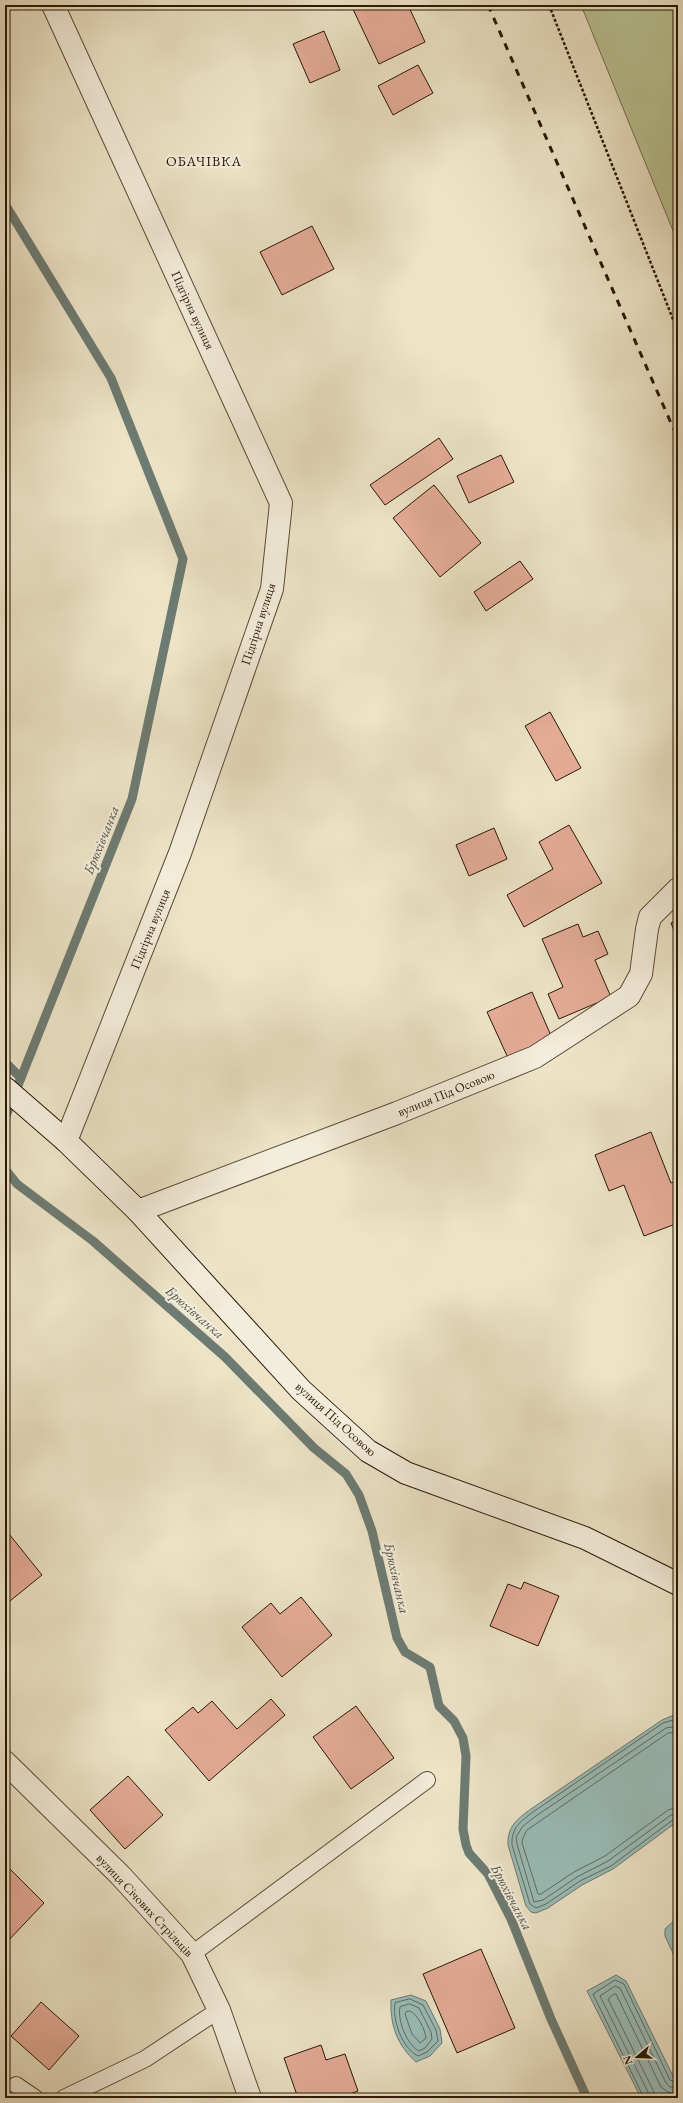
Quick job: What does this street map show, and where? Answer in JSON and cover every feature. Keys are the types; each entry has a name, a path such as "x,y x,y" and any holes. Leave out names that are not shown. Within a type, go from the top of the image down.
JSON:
{"street":[{"name":"Підгірна вулиця","path":"53,5 281,502 272,589 180,853 66,1141"},
{"name":"вулиця Під Осовою","path":"138,1211 397,1112 534,1057 629,996 641,974 646,929 650,916 678,889"},
{"name":"вулиця Під Осовою","path":"5,1088 66,1141 138,1211 301,1390 368,1451 406,1473 585,1538 678,1584"},
{"name":"вулиця Січових Стрільців","path":"5,1762 120,1875 192,1954 219,2010 250,2098"}],"lane":[{"path":"192,1954 427,1780"},
{"path":"64,2098 145,2059 219,2010"},
{"path":"16,2085 35,2098"}],"path":[{"path":"549,5 678,332"}],"green space":[{"path":"581,5 678,5 678,243"}],"water":[{"path":"674,1715 678,1718 678,1821 613,1869 582,1885 548,1908 536,1913 531,1912 526,1906 508,1845 511,1828 521,1816 531,1809 662,1720"},
{"path":"678,1917 678,1964 665,1936 665,1929"},
{"path":"616,1975 626,1981 674,2078 678,2079 678,2098 641,2098 587,1991"},
{"path":"411,1995 426,2001 440,2029 442,2043 430,2056 416,2062 399,2042 393,2026 391,2009 391,2000"}],"building":[{"path":"351,5 408,5 425,42 379,64"},
{"path":"324,31 340,70 310,83 293,44"},
{"path":"418,65 433,93 393,115 378,86"},
{"path":"312,226 334,269 282,295 260,252"},
{"path":"439,438 453,459 385,505 370,485"},
{"path":"501,455 514,482 469,503 457,476"},
{"path":"434,485 481,543 440,577 393,518"},
{"path":"520,561 533,579 486,611 474,592"},
{"path":"550,712 581,768 556,781 525,726"},
{"path":"569,825 602,883 524,927 507,895 553,869 539,842"},
{"path":"494,828 507,859 469,876 456,845"},
{"path":"678,919 678,941 671,923"},
{"path":"578,924 583,937 598,931 608,954 595,960 611,997 559,1019 548,994 563,987 542,939"},
{"path":"532,992 552,1038 508,1058 487,1012"},
{"path":"651,1132 671,1183 678,1180 678,1223 644,1236 624,1185 609,1191 595,1155"},
{"path":"5,1529 42,1575 5,1605"},
{"path":"524,1582 559,1596 538,1646 490,1626 508,1584 521,1589"},
{"path":"301,1597 332,1635 282,1677 242,1627 271,1603 280,1614"},
{"path":"271,1699 285,1715 209,1781 165,1730 193,1707 198,1713 212,1701 237,1729"},
{"path":"356,1706 394,1758 351,1789 313,1737"},
{"path":"128,1776 163,1815 125,1849 90,1810"},
{"path":"9,1868 44,1903 5,1944 5,1872"},
{"path":"481,1949 515,2028 457,2053 423,1974"},
{"path":"41,2002 79,2036 49,2070 11,2036"},
{"path":"321,2045 326,2060 345,2054 358,2091 347,2095 348,2098 298,2098 284,2058"}],"waterway":[{"name":"Брюхівчанка","path":"5,204 111,378 183,559 132,799 5,1118"},
{"path":"5,1062 21,1078"},
{"name":"Брюхівчанка","path":"5,1169 17,1184 93,1241 225,1357 314,1448 346,1474 359,1495 372,1531 397,1638 405,1652 430,1667 439,1706 454,1721 463,1738 466,1756 463,1829 469,1853 488,1874 511,1919 551,2019 587,2098"}],"railway":[{"path":"488,5 678,439"}],"district":[{"name":"ОБАЧІВКА","path":"204,161"}]}
